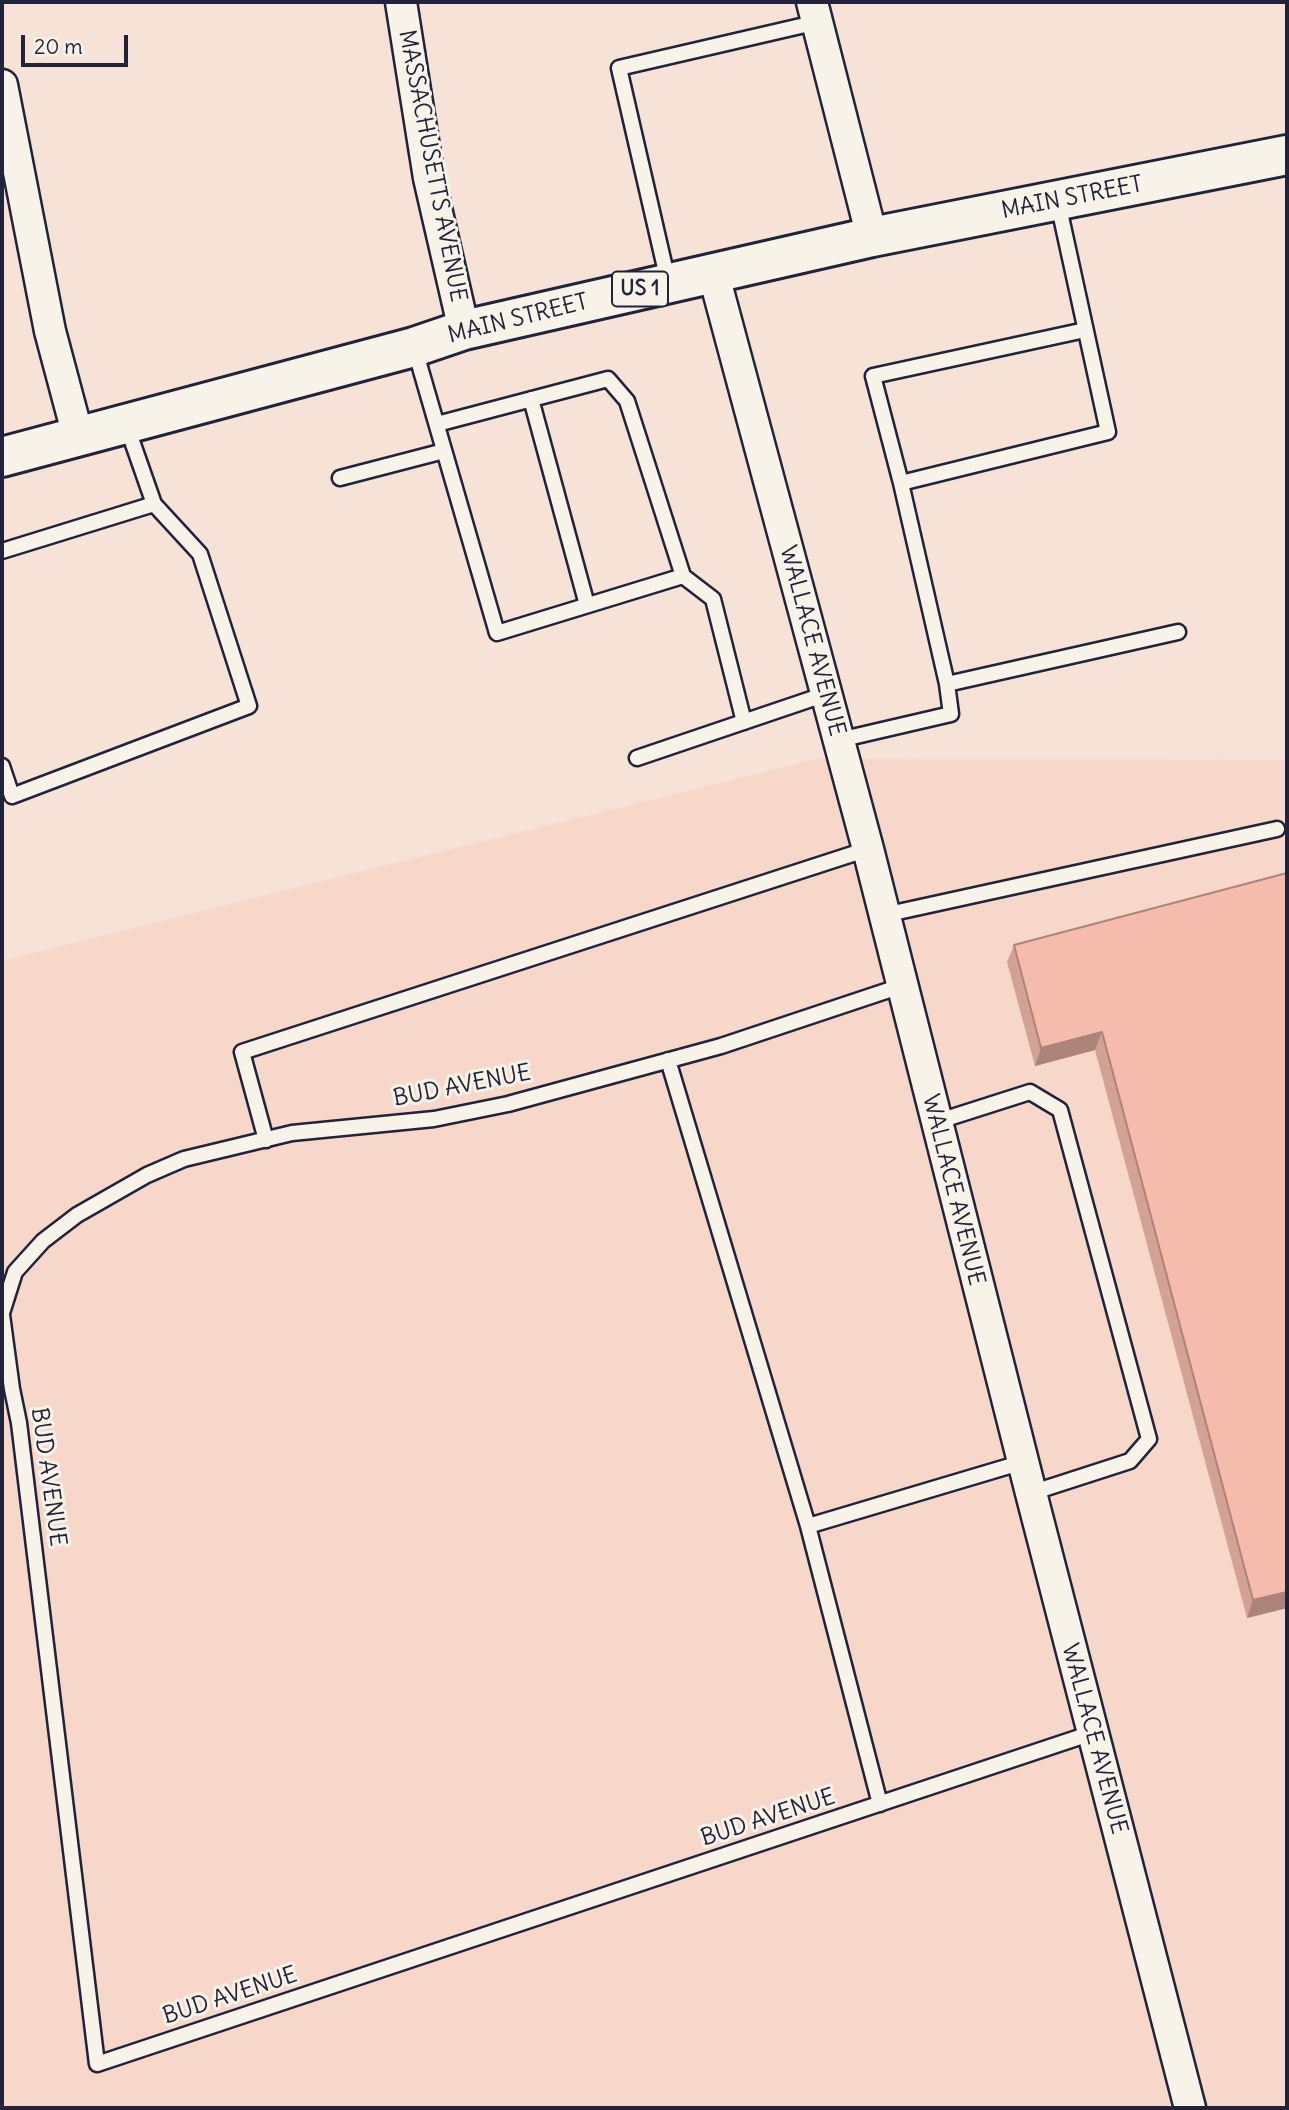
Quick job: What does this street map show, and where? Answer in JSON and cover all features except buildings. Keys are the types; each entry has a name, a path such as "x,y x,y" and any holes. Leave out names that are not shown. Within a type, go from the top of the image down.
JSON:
{"main road":[{"name":"MAIN STREET","path":"2,457 414,347 464,330 668,282 872,237 1287,155"}],"street":[{"name":"MASSACHUSETTS AVENUE","path":"401,2 429,178 464,330"},
{"path":"815,12 872,237"},
{"path":"2,85 50,331 78,436"},
{"name":"WALLACE AVENUE","path":"713,272 868,849 1190,2108"}],"lane":[{"path":"668,282 619,68 815,12"},
{"path":"901,483 1108,432 1058,201"},
{"path":"839,740 951,715 947,684 901,483 873,376 1085,330"},
{"path":"414,347 497,633 683,576"},
{"path":"437,424 608,379 627,401 683,576 713,599 744,722"},
{"path":"531,400 587,605"},
{"path":"2,766 12,796 249,706 200,554 153,504 126,424"},
{"path":"340,478 444,451"},
{"path":"2,551 153,504"},
{"path":"947,684 1178,632"},
{"path":"637,758 826,694"},
{"path":"884,915 1277,829"},
{"path":"266,1140 242,1052 868,849"},
{"name":"BUD AVENUE","path":"901,986 721,1046 508,1104 434,1119 292,1133 184,1159 147,1175 77,1215 43,1241 15,1272 2,1314 21,1437 97,2064 1092,1733"},
{"path":"668,1060 808,1526 880,1804"},
{"path":"936,1122 1030,1092 1060,1110 1149,1439 1130,1461 1031,1493"},
{"path":"808,1526 1023,1462"}],"shaded area":[{"path":"815,759 1287,760 1287,2108 2,2108 2,961"}]}
